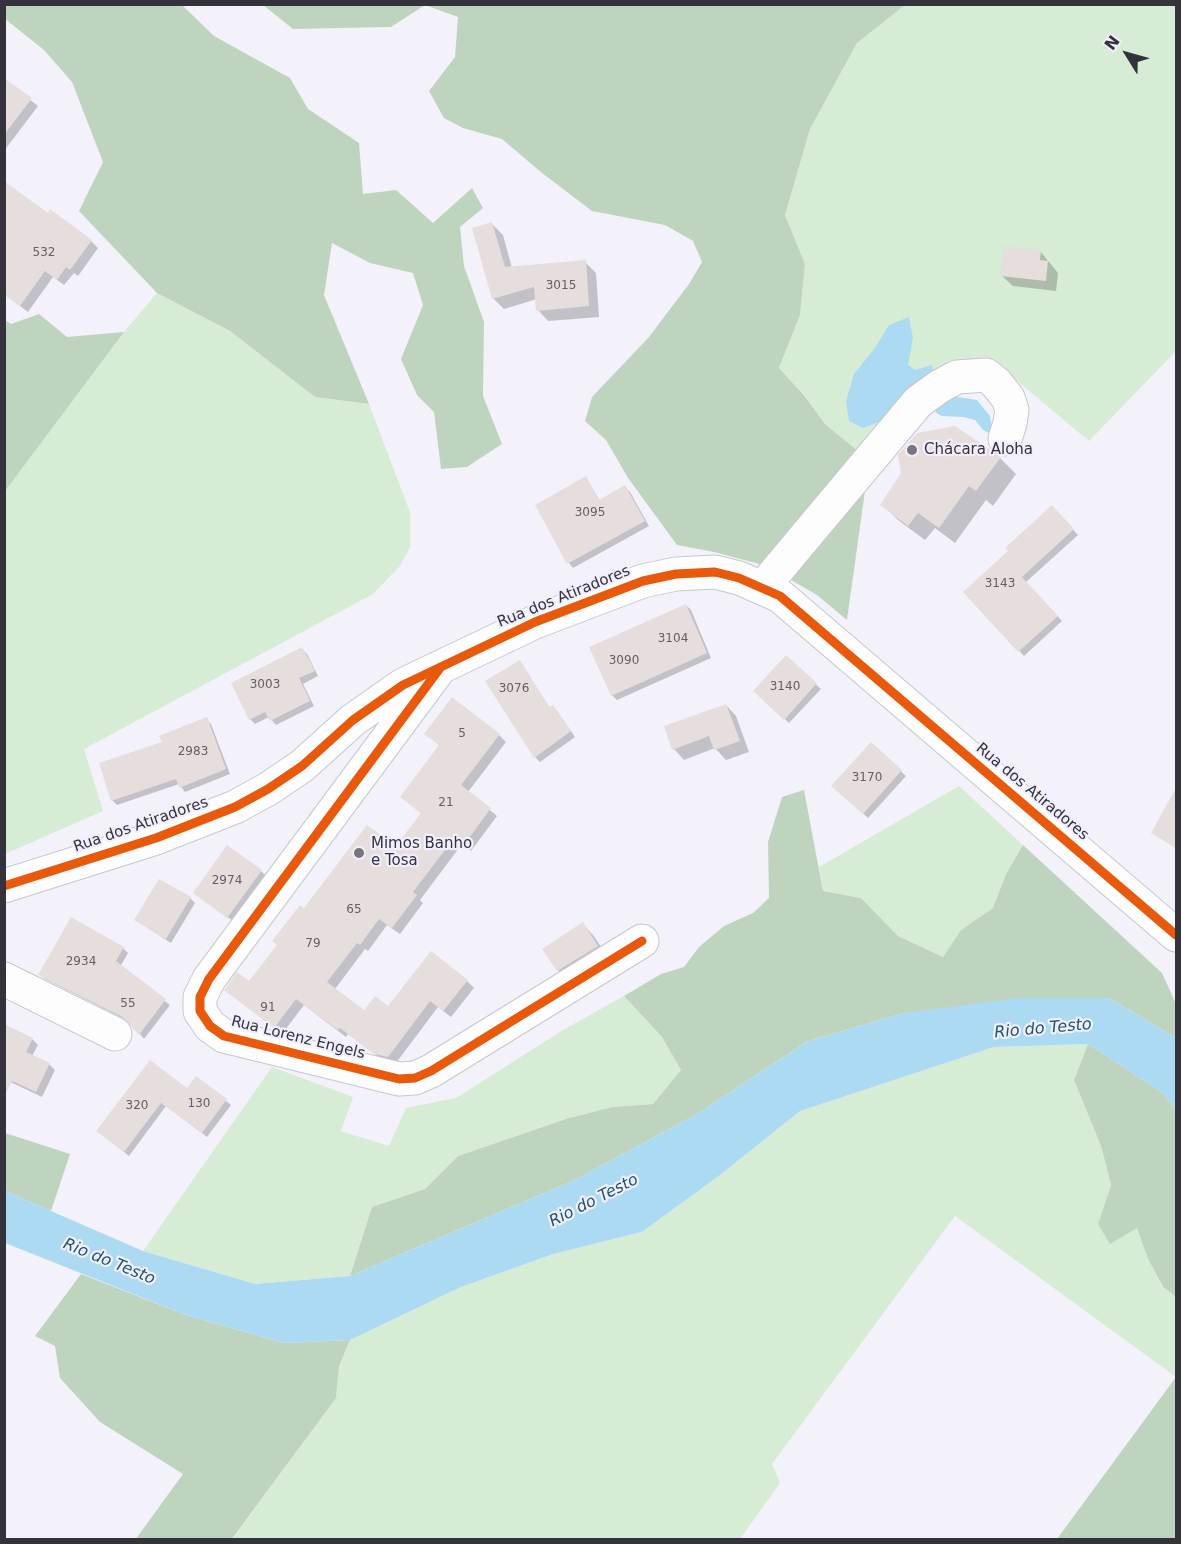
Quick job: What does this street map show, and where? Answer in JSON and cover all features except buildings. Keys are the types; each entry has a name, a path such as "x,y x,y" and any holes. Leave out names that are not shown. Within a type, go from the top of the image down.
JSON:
{"street":[{"path":"763,587 918,402 940,386 957,377 986,375 1008,398 1012,411 1005,439"},
{"name":"Rua dos Atiradores","path":"4,886 156,838 235,807 268,789 302,766 353,720 403,685 535,622 643,581 676,574 715,572 740,578 780,596 1176,935"},
{"name":"Rua Lorenz Engels","path":"442,666 209,978 200,996 200,1011 210,1026 224,1036 399,1079 415,1077 431,1071 642,941"},
{"path":"4,979 115,1035"}],"green space":[{"path":"4,5 182,5 214,36 290,78 308,109 359,143 363,194 396,190 433,223 472,188 483,208 460,227 464,266 484,322 483,396 502,444 467,467 441,469 434,412 417,395 401,359 423,305 413,273 370,263 332,243 324,295 369,404 315,397 230,331 157,293 79,211 103,162 72,82 44,50 5,19"},
{"path":"263,5 425,5 391,27 293,29"},
{"path":"425,5 905,5 857,43 810,129 785,215 805,264 800,315 779,368 804,395 825,424 864,456 868,469 847,620 817,595 767,566 677,545 628,478 606,440 585,421 592,397 649,337 689,284 702,262 693,241 665,225 592,211 502,139 463,128 444,118 429,91 455,57 458,17"},
{"path":"905,5 1176,5 1176,351 1089,441 1009,374 977,366 864,456 825,424 804,394 779,368 800,315 805,264 785,215 810,129 857,43"},
{"path":"157,293 230,331 315,397 369,404 410,512 410,547 400,566 373,594 84,749 103,811 5,854 4,491 124,332"},
{"path":"39,314 67,337 124,332 5,491 5,320 11,324"},
{"path":"959,786 1023,845 1006,874 993,908 961,930 943,957 898,936 861,898 823,891 819,867"},
{"path":"804,790 823,891 861,898 898,936 943,957 961,930 993,908 1006,874 1023,845 1162,973 1176,1004 1176,1038 1109,998 904,1013 808,1041 699,1113 575,1180 350,1276 372,1207 425,1189 458,1156 566,1119 612,1107 653,1104 681,1070 662,1037 624,996 661,974 684,967 699,947 724,926 753,913 769,898 768,842 782,797"},
{"path":"624,996 662,1037 681,1070 653,1104 612,1107 566,1119 458,1156 425,1189 372,1207 350,1276 255,1284 143,1251 272,1067 353,1097 341,1131 389,1146 406,1108 456,1098 563,1030"},
{"path":"1088,1044 1074,1080 1101,1146 1111,1185 1098,1224 1137,1227 1148,1259 1162,1287 1176,1297 1176,1377 955,1216 772,1464 780,1483 740,1539 232,1540 336,1398 339,1366 350,1340 461,1287 553,1254 642,1232 720,1175 800,1111 994,1047"},
{"path":"1088,1044 1164,1094 1176,1110 1176,1297 1163,1287 1148,1259 1137,1228 1110,1244 1098,1224 1111,1185 1101,1146 1074,1080"},
{"path":"5,1133 70,1154 51,1211 5,1191"},
{"path":"81,1274 186,1315 284,1343 350,1340 339,1366 336,1398 232,1539 135,1540 183,1474 100,1422 60,1378 55,1346 35,1336"},
{"path":"1176,1377 1176,1539 1057,1539"}],"water":[{"path":"909,317 913,338 908,365 915,370 932,365 933,371 905,397 885,420 863,428 849,421 846,401 854,374 875,348 889,325"},
{"path":"951,396 977,400 990,416 992,429 989,433 983,430 975,420 942,416 936,413 934,407"},
{"name":"Rio do Testo","path":"1019,998 1109,998 1176,1038 1176,1110 1164,1094 1088,1044 994,1047 800,1111 720,1175 642,1232 553,1254 461,1287 350,1340 284,1343 186,1315 5,1243 5,1191 143,1251 255,1284 350,1276 575,1180 699,1113 808,1041 904,1013"}],"cycle path":[{"path":"4,886 156,838 235,807 268,789 302,766 353,720 403,685 535,622 643,581 676,574 715,572 739,578 780,596 1176,935"},
{"path":"440,668 209,979 200,997 200,1011 210,1026 224,1036 399,1079 415,1078 431,1071 642,941"}],"place":[{"name":"Chácara Aloha","path":"912,450"},
{"name":"Mimos Banho e Tosa","path":"359,853"}]}
